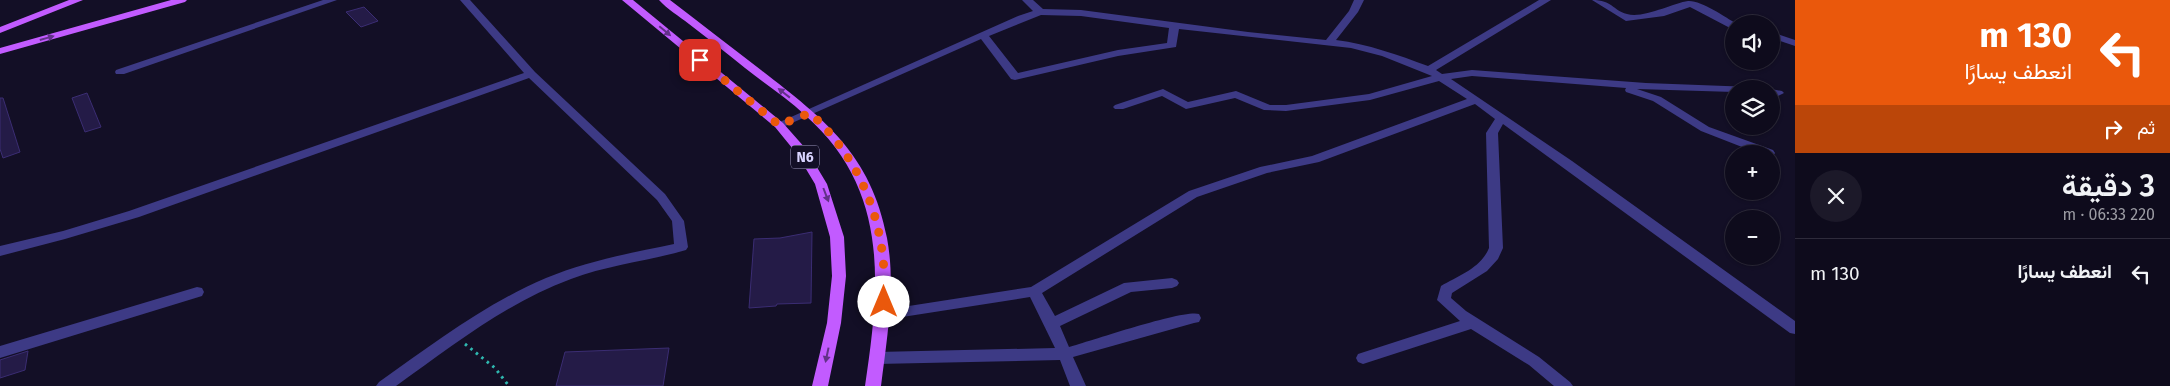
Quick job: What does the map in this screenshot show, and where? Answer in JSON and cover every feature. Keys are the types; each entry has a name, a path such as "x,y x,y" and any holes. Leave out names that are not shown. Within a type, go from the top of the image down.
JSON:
{"main road":[{"path":"0,30 78,0"},
{"path":"0,51 182,0"},
{"name":"N6","path":"627,0 779,125 802,152 822,184 838,237 838,297 820,386"},
{"name":"N6","path":"664,0 823,124 857,171 876,214 883,259 883,315 873,386"}],"street":[{"path":"120,72 332,0"},
{"path":"384,386 504,305 553,280 609,263 681,247 678,221 661,197 531,74 465,0"},
{"path":"1027,0 1040,12"},
{"path":"1330,42 1336,29 1352,16 1359,0"},
{"path":"1429,70 1546,0"},
{"path":"1597,0 1626,18 1664,13 1689,4 1697,6 1725,21"},
{"path":"779,125 810,113 983,35 1040,12 1081,13 1330,42 1369,49 1429,70 1442,77 1568,164 1795,329"},
{"path":"983,35 1015,77 1118,53 1172,45 1174,25"},
{"path":"1780,39 1795,43"},
{"path":"0,251 65,235 134,214 531,74"},
{"path":"1119,107 1163,92 1186,106 1236,94 1268,108 1286,108 1370,97 1442,77 1486,74 1725,88"},
{"path":"1603,82 1657,99 1705,129 1748,145"},
{"path":"883,315 1034,291 1194,194 1264,170 1315,159 1476,100"},
{"path":"1502,119 1497,123 1492,133 1496,248 1494,257 1486,265 1446,290 1444,295 1449,306 1472,323 1534,361 1565,386"},
{"path":"1052,324 1129,287 1172,283"},
{"path":"1034,291 1052,324 1078,386"},
{"path":"0,352 197,292"},
{"path":"877,358 1064,354 1194,318"},
{"path":"1363,358 1472,323"}],"path":[{"path":"457,337 495,368 509,386"}],"building":[{"path":"364,7 378,21 361,27 346,12"},
{"path":"87,93 101,127 85,132 72,98"},
{"path":"0,98 3,98 20,152 3,158 0,149"},
{"path":"812,232 811,303 777,304 776,306 749,308 754,239 780,238"},
{"path":"669,348 663,386 556,386 565,352"},
{"path":"28,351 25,370 0,378 0,360"}],"route":[{"path":"700,60 779,125 810,113 823,124 846,153 868,192 876,214 883,259 884,302"}]}
